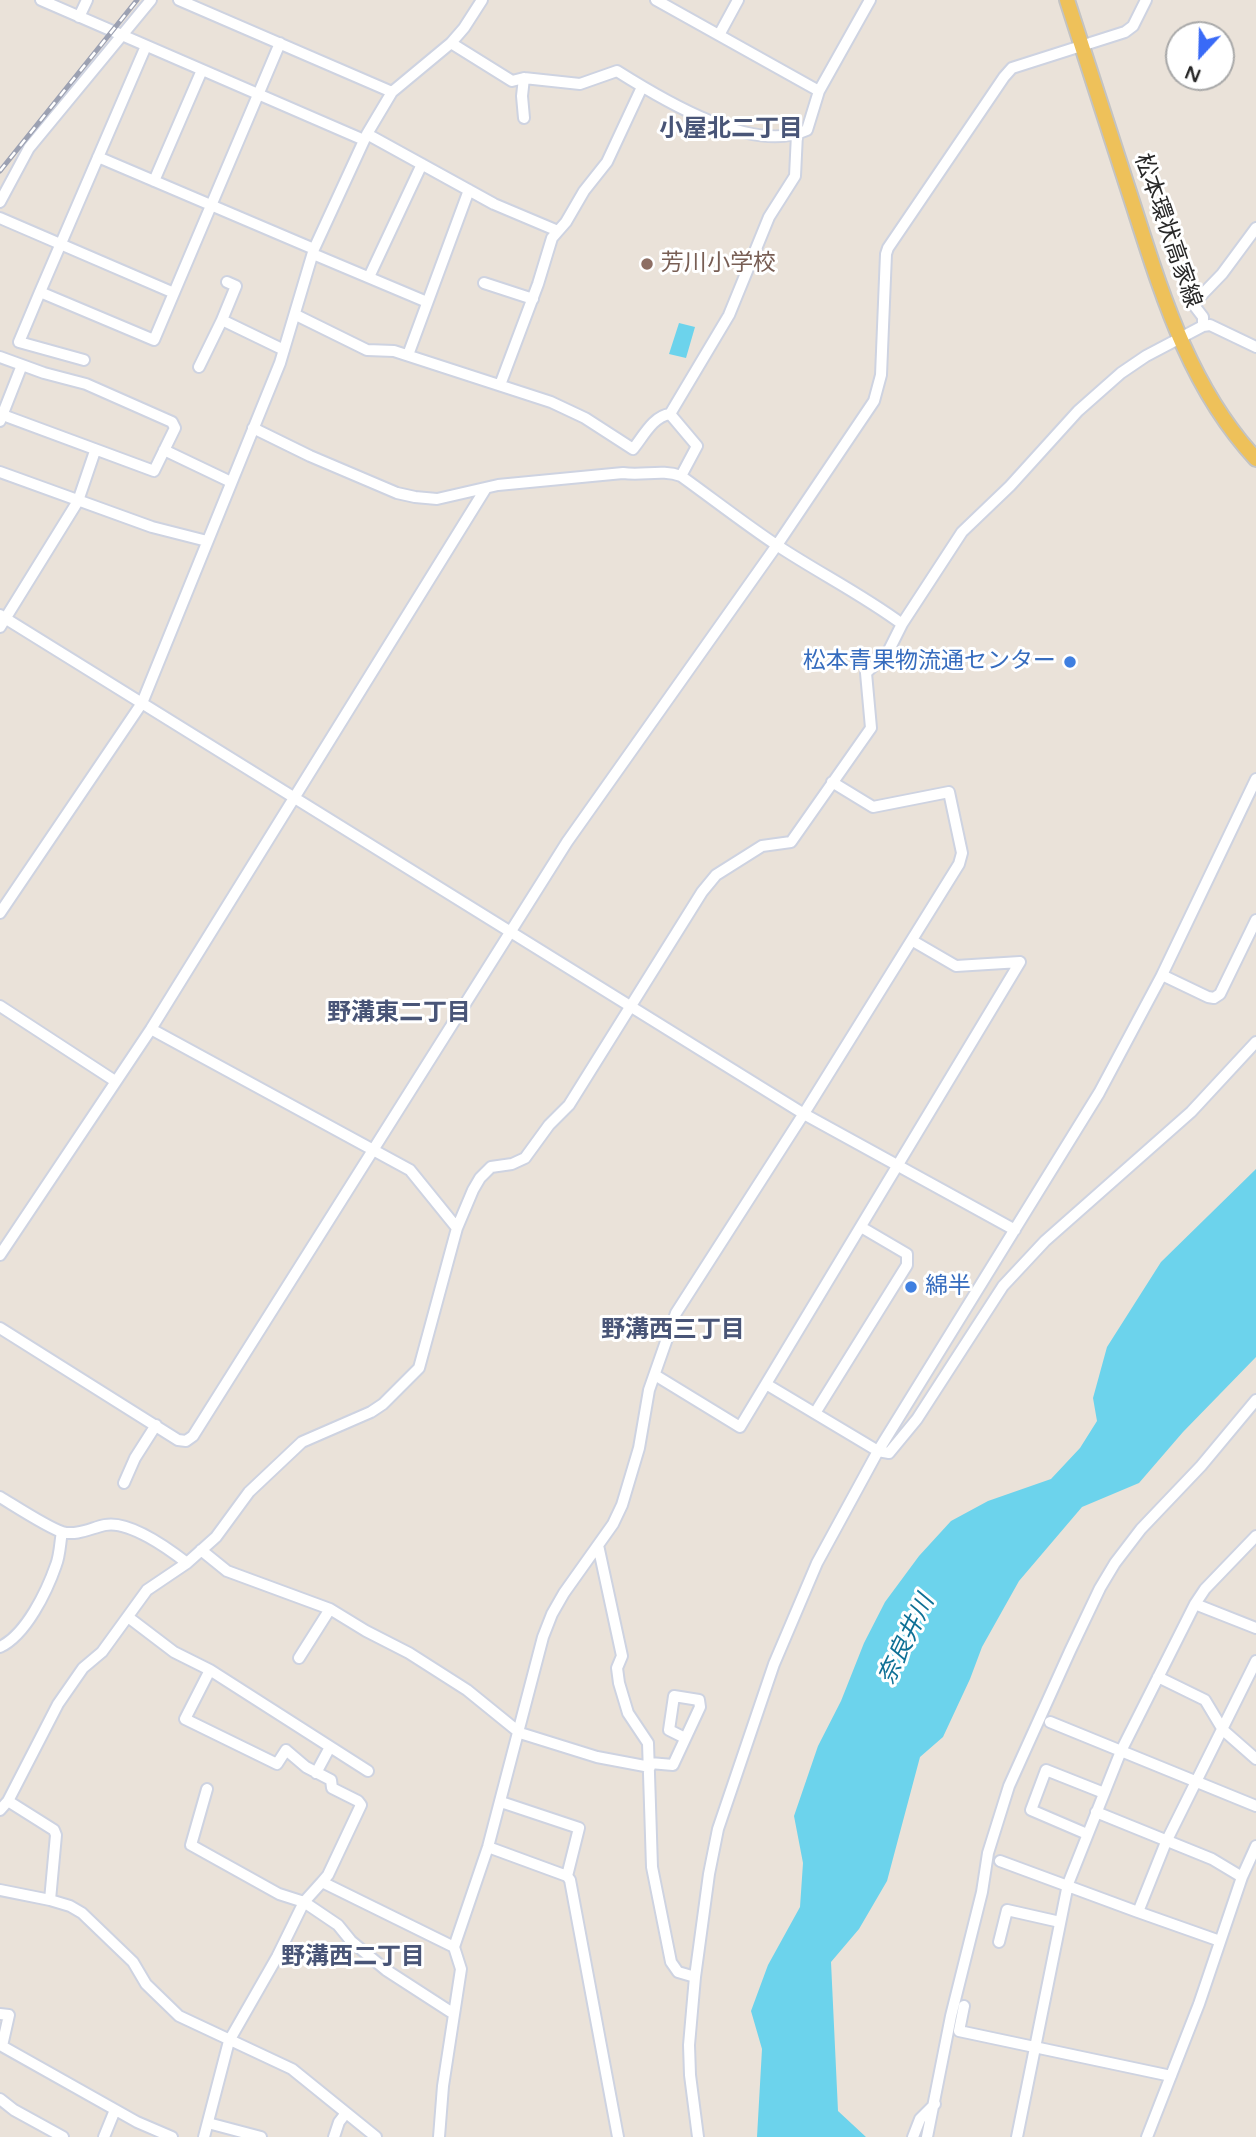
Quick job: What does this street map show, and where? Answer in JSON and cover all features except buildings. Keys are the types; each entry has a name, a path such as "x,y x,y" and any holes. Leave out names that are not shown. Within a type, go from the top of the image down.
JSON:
{"main road":[{"name":"松本環状高家線","path":"1067,0 1150,258 1180,339 1214,406 1235,436 1256,459"}],"street":[{"path":"41,0 257,94 365,137 422,164 494,204 558,231"},
{"path":"79,18 88,0"},
{"path":"0,202 29,148 151,0"},
{"path":"179,0 392,92"},
{"path":"0,913 142,703 284,350 313,251 365,137 392,92 451,43 482,0"},
{"path":"719,35 738,0"},
{"path":"451,43 512,81 524,78 580,84 617,71 690,113 731,128 761,137 797,134 807,130 820,91 870,0"},
{"path":"0,1328 178,1440 186,1441 193,1436 567,842 777,545 876,395 881,375 888,248 1012,68 1125,32 1133,26 1146,0"},
{"path":"664,2 820,91"},
{"path":"40,292 154,340 280,43"},
{"path":"84,360 19,342 146,46"},
{"path":"154,181 202,70"},
{"path":"524,78 524,118"},
{"path":"500,385 533,299 552,238 607,162 642,87"},
{"path":"670,414 729,315 769,217 795,176 797,134"},
{"path":"98,157 427,302"},
{"path":"369,277 422,164"},
{"path":"408,355 469,190"},
{"path":"0,218 174,293"},
{"path":"1203,326 1203,317 1193,304 1222,274 1256,228"},
{"path":"200,367 236,286 227,282"},
{"path":"484,283 533,299"},
{"path":"296,315 367,350 394,351 551,402 585,418 633,449 654,422 663,415 670,414"},
{"path":"222,320 284,350"},
{"path":"0,1810 8,1801 58,1704 83,1668 102,1652 148,1590 187,1563 216,1538 249,1492 302,1442 371,1412 383,1404 419,1368 457,1228 480,1178 491,1167 512,1164 525,1158 549,1125 569,1105 702,892 716,875 762,846 791,842 871,728 866,673 888,652 902,624 962,532 1010,486 1079,411 1121,373 1146,356 1203,326 1210,325 1256,347"},
{"path":"0,357 86,384 172,422 175,428 154,471 1,417 22,365"},
{"path":"670,414 697,446 681,476"},
{"path":"253,428 397,493 437,499 498,485 624,473 640,475 661,472 681,476 777,545 838,584 870,600 902,624"},
{"path":"164,450 231,482"},
{"path":"96,451 78,501 2,620 142,703 804,1114 1015,1230"},
{"path":"0,472 152,527 207,541"},
{"path":"0,1255 151,1029 486,488"},
{"path":"698,2137 689,2045 695,1977 718,1829 774,1664 817,1563 878,1451 1099,1093 1162,975 1256,779"},
{"path":"439,2137 443,2086 461,1969 454,1947 488,1847 543,1637 552,1614 613,1524 622,1504 639,1448 649,1390 676,1313 804,1114 959,864 962,853 949,792 873,807 832,782"},
{"path":"1162,975 1214,998 1220,994 1256,920"},
{"path":"655,1375 740,1427 1020,962 956,966 913,941"},
{"path":"0,1006 115,1081"},
{"path":"151,1029 410,1170 457,1228"},
{"path":"765,1384 878,1451 889,1453 923,1410 1003,1286 1045,1241 1191,1112 1256,1042"},
{"path":"815,1413 908,1265 907,1254 861,1227"},
{"path":"928,2137 951,2016 982,1892 988,1853 1009,1786 1041,1714 1100,1588 1115,1563 1141,1529 1201,1466 1256,1400"},
{"path":"124,1483 135,1458 156,1425"},
{"path":"0,1497 62,1532 78,1532 108,1524 122,1526 163,1545 187,1563"},
{"path":"0,1647 8,1643 33,1615 57,1563 62,1532"},
{"path":"1017,2137 1068,1884 1087,1833 1121,1751 1195,1604 1205,1589 1256,1536"},
{"path":"598,1545 622,1656 617,1668 619,1683 628,1713 648,1743 652,1867 671,1962 678,1972 695,1977"},
{"path":"201,1550 228,1571 330,1609 443,1673 520,1733 597,1757 673,1766 685,1738"},
{"path":"1195,1604 1256,1628"},
{"path":"299,1658 330,1609"},
{"path":"128,1617 174,1652 275,1709 368,1771"},
{"path":"1138,1912 1166,1842 1256,1661"},
{"path":"204,2137 229,2041 304,1902 328,1875 361,1805 332,1788 331,1780 316,1773 286,1750 277,1764 185,1720 210,1670"},
{"path":"1158,1677 1205,1700 1223,1730 1256,1759"},
{"path":"1050,1722 1256,1806"},
{"path":"316,1773 330,1747"},
{"path":"1087,1833 1031,1810 1046,1770 1104,1793"},
{"path":"207,1789 191,1845 279,1894 304,1902 338,1925 351,1941 386,1970 454,2014"},
{"path":"8,1801 54,1830 56,1835 50,1900"},
{"path":"501,1802 579,1828 567,1876"},
{"path":"1096,1812 1212,1859 1242,1877"},
{"path":"1147,2137 1242,1877 1256,1846"},
{"path":"488,1847 567,1876 570,1880 618,2137"},
{"path":"1000,1861 1220,1941"},
{"path":"322,1882 454,1947"},
{"path":"0,1890 70,1906 94,1923 132,1962 146,1984 179,2016 292,2069 376,2137"},
{"path":"999,1942 1007,1910 1060,1922"},
{"path":"964,2006 959,2031 1171,2076"},
{"path":"0,2014 9,2015 1,2049 137,2122 172,2137"},
{"path":"0,2099 14,2110 63,2137"},
{"path":"914,2137 920,2119 934,2104"},
{"path":"104,2137 116,2110"},
{"path":"334,2137 346,2112"},
{"path":"208,2123 261,2137"}],"water":[{"path":"679,323 695,327 686,358 669,354"},
{"name":"奈良井川","path":"1256,1169 1256,1357 1183,1432 1139,1483 1082,1507 1019,1581 982,1647 943,1737 920,1757 887,1881 859,1929 831,1962 838,2111 866,2137 757,2137 762,2049 751,2011 768,1965 800,1907 803,1863 794,1816 818,1746 885,1602 919,1556 951,1521 988,1501 1051,1479 1080,1448 1097,1421 1093,1398 1107,1347 1161,1262"}],"railway":[{"path":"0,171 137,0"}],"place":[{"name":"芳川小学校","path":"647,264"},
{"name":"松本青果物流通センター","path":"1070,662"},
{"name":"綿半","path":"911,1287"}],"district":[{"name":"小屋北二丁目","path":"731,130"},
{"name":"野溝東二丁目","path":"399,1014"},
{"name":"野溝西三丁目","path":"673,1331"},
{"name":"野溝西二丁目","path":"353,1958"}]}
